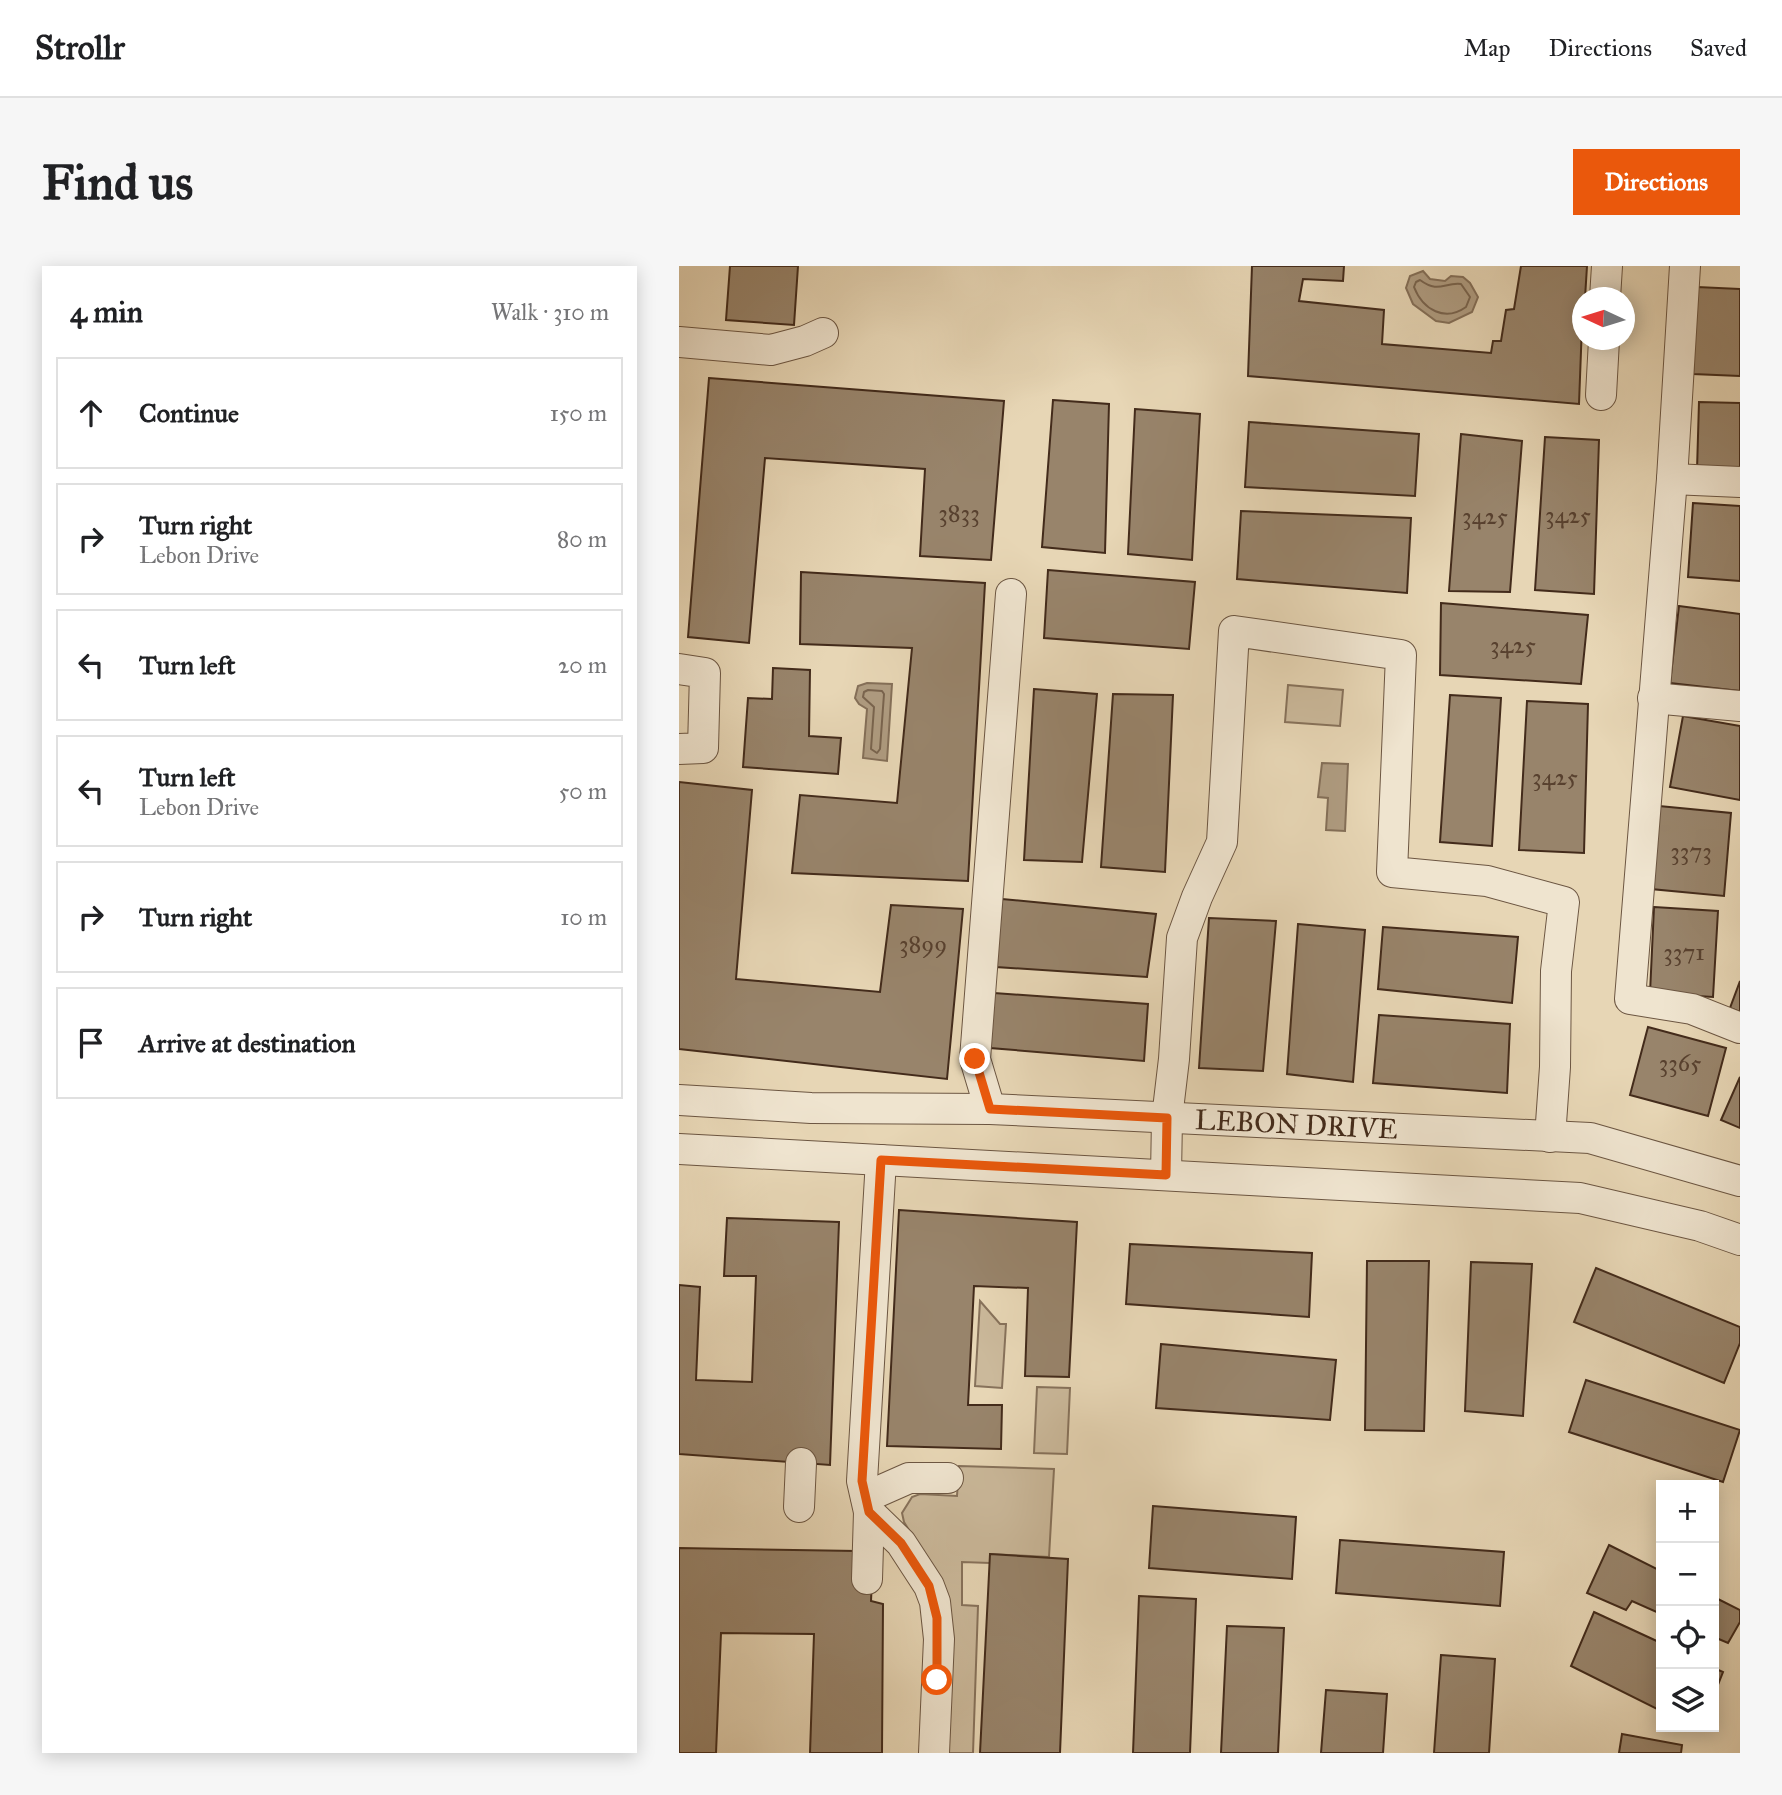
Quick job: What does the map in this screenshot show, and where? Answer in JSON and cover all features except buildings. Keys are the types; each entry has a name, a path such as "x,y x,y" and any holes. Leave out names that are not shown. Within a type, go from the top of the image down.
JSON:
{"street":[{"path":"1606,287 1607,266"},
{"path":"1685,266 1672,479 1630,999 1692,1009 1740,1028"},
{"path":"679,342 771,350 823,333"},
{"path":"1601,394 1603,350"},
{"path":"1672,479 1740,482"},
{"path":"990,1109 975,1059 1011,594"},
{"path":"1166,1175 1167,1118 1182,938 1222,842 1234,631 1401,655 1392,872 1487,881 1564,902 1556,971 1555,1067 1550,1137"},
{"path":"679,669 705,673 703,748 679,749"},
{"path":"1653,698 1740,706"},
{"name":"LEBON DRIVE","path":"679,1100 811,1108 990,1109 1590,1138 1740,1181"},
{"name":"LEBON DRIVE","path":"679,1149 1580,1198 1700,1226 1740,1240"},
{"path":"867,1579 867,1504 862,1481 881,1160"},
{"path":"799,1507 801,1463"},
{"path":"867,1504 909,1478 948,1478"},
{"path":"867,1504 901,1543 929,1586 936,1607 939,1639 934,1753"}],"shaded area":[{"path":"1288,685 1343,690 1340,726 1285,722"},
{"path":"980,1301 1000,1324 1006,1324 1002,1388 975,1386"},
{"path":"1037,1387 1070,1388 1067,1454 1034,1453"},
{"path":"959,1466 1054,1469 1049,1557 991,1554 990,1563 962,1562 962,1605 978,1606 973,1753 946,1753 940,1581 904,1522 902,1513 912,1497 920,1494 957,1496"}],"water":[{"path":"1423,271 1430,279 1445,281 1451,276 1463,277 1478,297 1472,312 1449,323 1436,321 1413,304 1406,288 1410,276"},
{"path":"867,683 892,684 887,761 863,758 867,709 855,698 858,686"},
{"path":"1322,763 1348,764 1345,831 1326,830 1328,798 1318,797"}],"route":[{"path":"937,1680 939,1639 936,1607 929,1586 901,1543 869,1512 862,1481 881,1160 1166,1175 1167,1118 990,1109 975,1059"}]}
